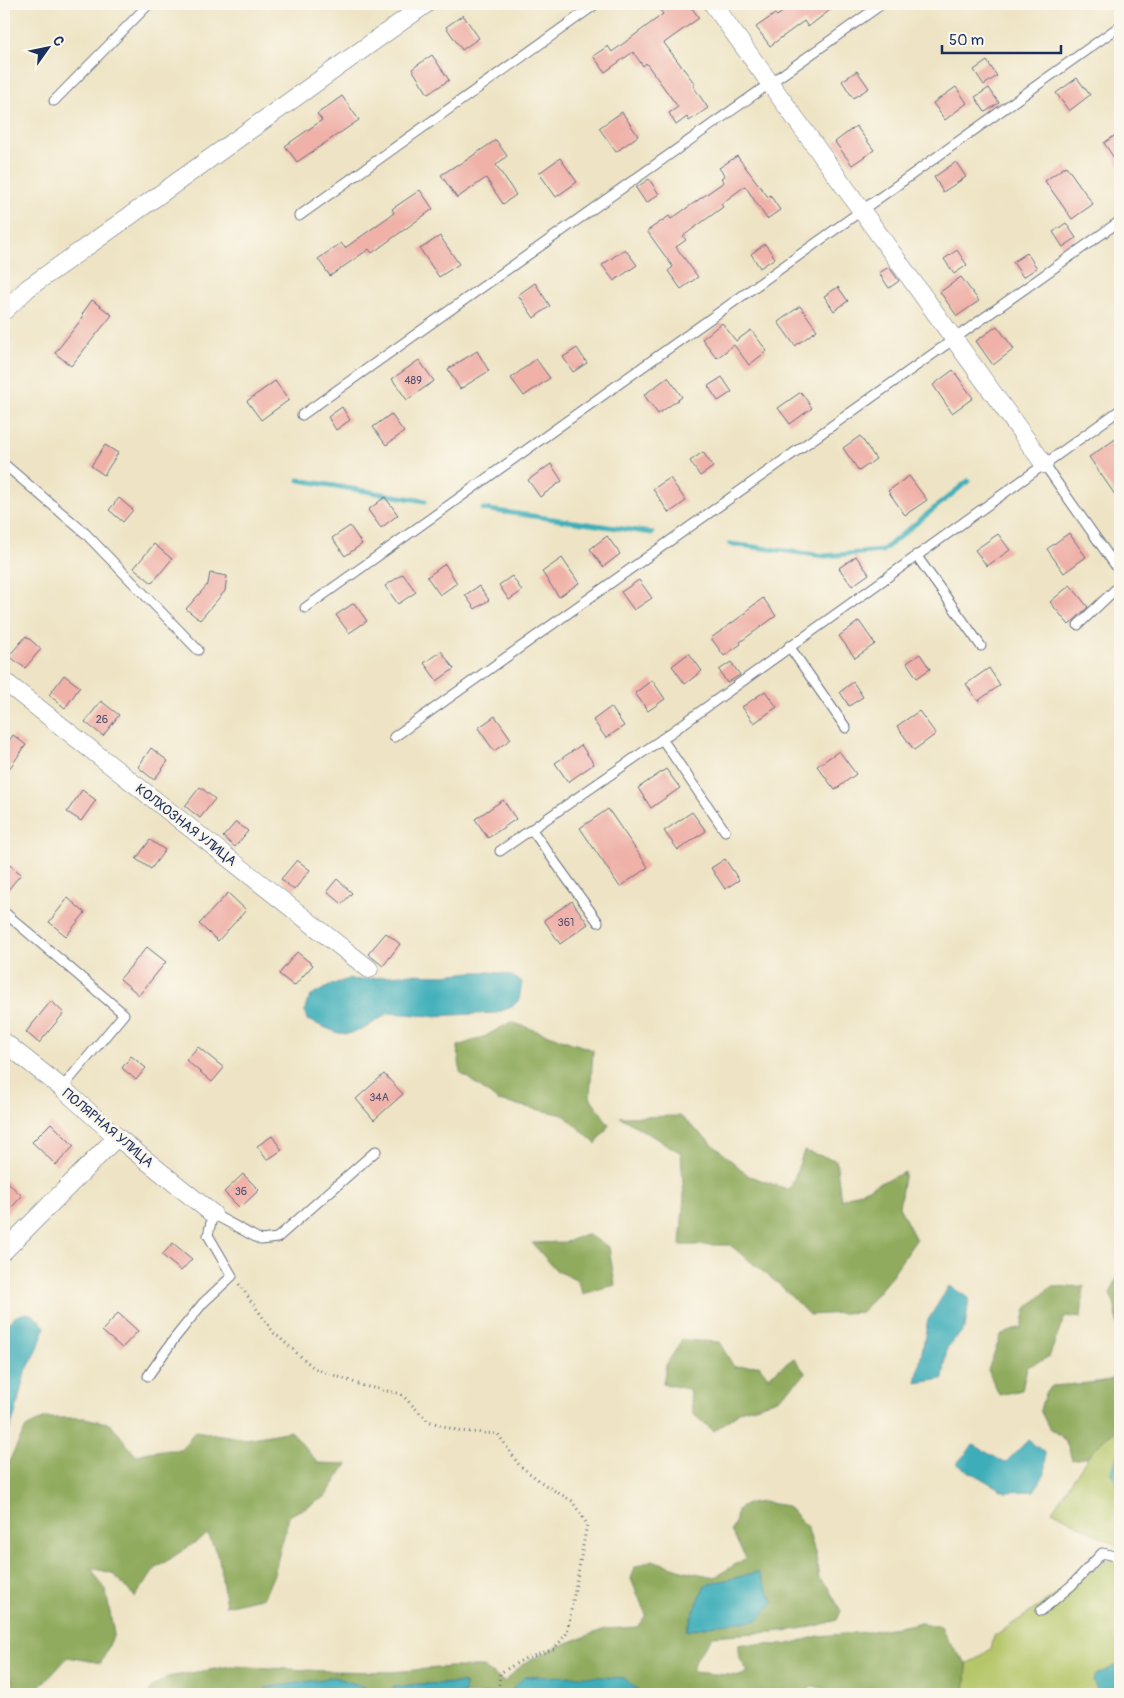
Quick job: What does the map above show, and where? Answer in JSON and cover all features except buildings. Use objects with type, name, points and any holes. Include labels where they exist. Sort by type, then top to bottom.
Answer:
[{"type":"street","points":[[4,311],[28,288],[426,4]]},
{"type":"street","points":[[713,4],[1044,464]]},
{"type":"street","name":"КОЛХОЗНАЯ УЛИЦА","points":[[4,681],[369,969]]},
{"type":"street","name":"ПОЛЯРНАЯ УЛИЦА","points":[[4,1042],[62,1088],[117,1137],[213,1214]]},
{"type":"street","points":[[4,1251],[117,1137]]},
{"type":"lane","points":[[54,101],[149,4]]},
{"type":"lane","points":[[299,216],[596,4]]},
{"type":"lane","points":[[302,415],[882,4]]},
{"type":"lane","points":[[305,608],[1120,26]]},
{"type":"lane","points":[[394,737],[1120,220]]},
{"type":"lane","points":[[500,852],[662,739],[1120,410]]},
{"type":"lane","points":[[4,464],[85,532],[198,650]]},
{"type":"lane","points":[[1044,464],[1120,572]]},
{"type":"lane","points":[[916,555],[981,646]]},
{"type":"lane","points":[[1078,625],[1120,585]]},
{"type":"lane","points":[[789,646],[846,728]]},
{"type":"lane","points":[[662,739],[725,831]]},
{"type":"lane","points":[[532,830],[598,922]]},
{"type":"lane","points":[[4,912],[124,1014],[62,1088]]},
{"type":"lane","points":[[148,1376],[203,1303],[232,1276],[208,1235],[213,1214],[261,1240],[277,1238],[376,1151]]},
{"type":"lane","points":[[1041,1611],[1072,1585],[1102,1553],[1120,1557]]},
{"type":"path","points":[[232,1276],[274,1333],[314,1368],[364,1386],[401,1394],[428,1421],[459,1431],[498,1434],[519,1465],[545,1485],[572,1501],[587,1524],[567,1633],[554,1649],[524,1659],[500,1673],[498,1694]]},
{"type":"green space","points":[[511,1022],[593,1050],[590,1097],[609,1125],[596,1144],[564,1115],[498,1101],[460,1072],[458,1046],[484,1037]]},
{"type":"green space","points":[[680,1116],[749,1176],[790,1190],[804,1151],[836,1160],[841,1200],[905,1172],[899,1207],[916,1240],[889,1279],[862,1312],[809,1315],[781,1286],[730,1245],[680,1245],[684,1197],[681,1153],[620,1117]]},
{"type":"green space","points":[[586,1234],[609,1247],[615,1285],[583,1294],[576,1279],[557,1271],[532,1243],[566,1242]]},
{"type":"green space","points":[[1120,1272],[1120,1343],[1115,1307],[1110,1294]]},
{"type":"green space","points":[[1084,1286],[1081,1318],[1065,1316],[1049,1357],[1027,1367],[1022,1390],[999,1395],[988,1370],[1001,1335],[1022,1327],[1026,1309],[1051,1287]]},
{"type":"green space","points":[[682,1340],[719,1342],[734,1367],[759,1365],[768,1377],[794,1358],[806,1374],[779,1398],[742,1410],[714,1431],[693,1414],[689,1389],[663,1384],[666,1365]]},
{"type":"green space","points":[[1120,1359],[1120,1428],[1103,1440],[1088,1457],[1072,1460],[1068,1446],[1060,1435],[1049,1428],[1040,1410],[1045,1393],[1052,1386],[1110,1380],[1119,1368]]},
{"type":"green space","points":[[45,1418],[85,1418],[111,1424],[136,1456],[153,1451],[181,1450],[195,1431],[247,1439],[291,1431],[318,1463],[347,1464],[325,1497],[289,1516],[274,1574],[264,1597],[226,1606],[219,1559],[208,1534],[156,1568],[135,1597],[112,1573],[91,1568],[106,1592],[114,1634],[101,1663],[68,1657],[40,1686],[26,1693],[18,1694],[8,1675],[4,1673],[4,1475],[26,1428]]},
{"type":"green space","points":[[1120,1428],[1120,1547],[1052,1511],[1088,1457],[1103,1440]]},
{"type":"green space","points":[[763,1502],[787,1506],[807,1526],[816,1556],[819,1579],[827,1586],[841,1611],[837,1620],[799,1629],[713,1636],[694,1663],[693,1672],[740,1676],[748,1672],[739,1657],[739,1644],[785,1645],[819,1636],[867,1632],[921,1623],[941,1626],[947,1639],[967,1665],[965,1694],[828,1694],[821,1688],[813,1686],[805,1694],[642,1694],[624,1678],[524,1677],[507,1694],[464,1694],[465,1683],[419,1684],[393,1687],[394,1694],[369,1694],[364,1687],[266,1688],[263,1694],[149,1694],[152,1687],[168,1677],[232,1666],[391,1672],[450,1667],[483,1667],[504,1682],[523,1664],[554,1648],[605,1629],[637,1627],[646,1615],[631,1579],[635,1567],[652,1560],[685,1571],[715,1577],[746,1558],[731,1531],[736,1520],[737,1510],[747,1504]],"holes":[[[705,1585],[719,1624],[686,1630]]]},
{"type":"green space","points":[[1120,1553],[1120,1694],[965,1694],[967,1665],[991,1649],[994,1636]]},
{"type":"water","points":[[471,972],[498,973],[516,978],[522,982],[519,1000],[512,1007],[496,1013],[431,1016],[389,1013],[367,1027],[348,1034],[338,1033],[307,1020],[305,1011],[311,996],[333,984],[349,979],[358,980],[407,974],[444,975]]},
{"type":"water","points":[[949,1286],[969,1298],[965,1328],[947,1348],[943,1379],[916,1383],[928,1320]]},
{"type":"water","points":[[26,1313],[34,1315],[45,1327],[37,1351],[25,1373],[9,1431],[4,1433],[3,1360],[5,1333],[7,1325],[11,1320]]},
{"type":"water","points":[[1028,1440],[1045,1453],[1045,1474],[1034,1491],[1005,1492],[956,1464],[974,1445],[1005,1463]]},
{"type":"water","points":[[1120,1452],[1120,1489],[1111,1473]]},
{"type":"water","points":[[758,1572],[774,1602],[758,1620],[719,1624],[686,1631],[705,1585]]},
{"type":"water","points":[[1120,1664],[1120,1694],[1099,1694],[1093,1681],[1097,1674]]},
{"type":"water","points":[[579,1676],[624,1678],[642,1694],[507,1694],[524,1677]]},
{"type":"water","points":[[335,1677],[364,1687],[369,1694],[263,1694],[266,1688]]},
{"type":"water","points":[[465,1683],[464,1694],[394,1694],[393,1687],[419,1684]]},
{"type":"waterway","points":[[299,480],[425,501]]},
{"type":"waterway","points":[[730,544],[825,556],[882,551],[968,481]]},
{"type":"waterway","points":[[483,509],[652,533]]}]
